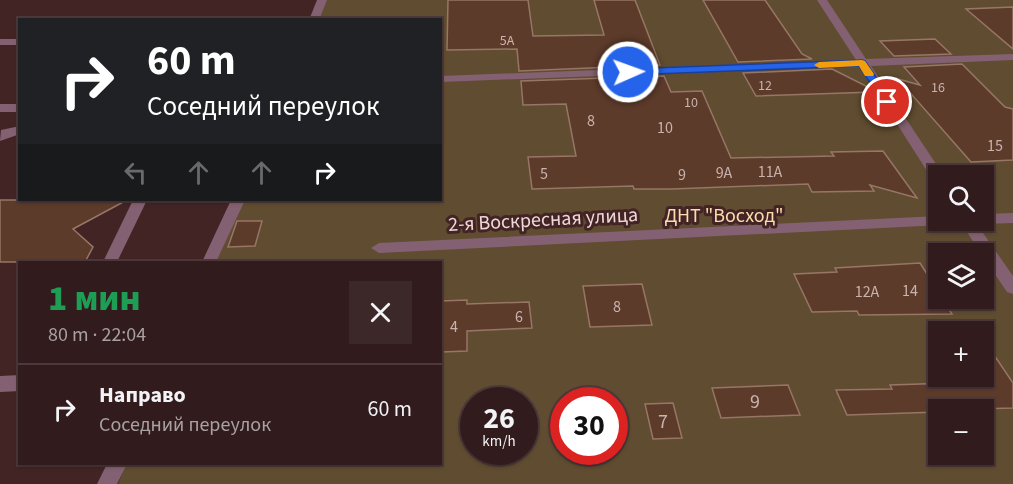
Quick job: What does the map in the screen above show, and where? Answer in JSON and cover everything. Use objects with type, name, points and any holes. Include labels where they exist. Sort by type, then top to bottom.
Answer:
[{"type":"street","points":[[315,18],[322,0]]},
{"type":"street","points":[[822,0],[930,165]]},
{"type":"street","points":[[0,42],[18,42]]},
{"type":"street","points":[[442,80],[1013,57]]},
{"type":"street","points":[[0,108],[18,108]]},
{"type":"street","points":[[0,137],[5,133],[18,130]]},
{"type":"street","points":[[110,261],[140,201]]},
{"type":"street","points":[[209,261],[238,201]]},
{"type":"street","points":[[994,219],[1013,218]]},
{"type":"street","name":"2-я Воскресная улица","points":[[379,248],[928,222]]},
{"type":"street","points":[[974,231],[1013,288]]},
{"type":"street","points":[[0,384],[18,383]]},
{"type":"street","points":[[107,484],[116,465]]},
{"type":"green space","name":"ДНТ \"Восход\"","points":[[323,0],[1013,0],[1013,484],[118,484],[126,465],[442,465],[442,261],[212,261],[239,201],[442,201],[442,18],[315,18]]},
{"type":"building","points":[[448,0],[528,0],[533,36],[604,35],[594,0],[635,0],[660,65],[519,71],[517,49],[447,50]]},
{"type":"building","points":[[703,0],[765,0],[802,54],[812,59],[738,62]]},
{"type":"building","points":[[1013,7],[1013,49],[966,9]]},
{"type":"building","points":[[935,39],[951,54],[894,56],[880,41]]},
{"type":"building","points":[[962,64],[1005,107],[1013,109],[1013,160],[971,162],[898,79],[920,85],[904,67]]},
{"type":"building","points":[[832,69],[874,92],[756,96],[743,73]]},
{"type":"building","points":[[664,76],[671,92],[702,91],[731,158],[834,156],[831,152],[883,151],[917,198],[870,185],[874,191],[812,192],[808,184],[672,189],[634,189],[633,186],[532,189],[528,157],[576,156],[566,104],[523,105],[521,81]]},
{"type":"building","points":[[0,200],[125,201],[73,229],[93,247],[86,261],[0,262]]},
{"type":"building","points":[[237,221],[262,221],[255,246],[228,247]]},
{"type":"building","points":[[920,263],[928,276],[928,309],[949,309],[952,314],[859,315],[857,311],[812,312],[794,274],[837,272],[835,268]]},
{"type":"building","points":[[642,284],[652,325],[590,327],[583,286]]},
{"type":"building","points":[[467,300],[467,304],[529,302],[532,328],[467,331],[467,351],[442,352],[442,301]]},
{"type":"building","points":[[994,355],[1013,383],[1013,408],[994,409],[994,399],[928,399],[928,412],[847,415],[836,390],[892,389],[890,385],[928,384],[928,387],[994,387]]},
{"type":"building","points":[[788,385],[800,415],[721,418],[712,388]]},
{"type":"building","points":[[673,403],[682,438],[653,439],[645,404]]},
{"type":"slow traffic","points":[[819,65],[862,63],[869,74]]},
{"type":"route","points":[[628,72],[862,63],[887,102]]}]
